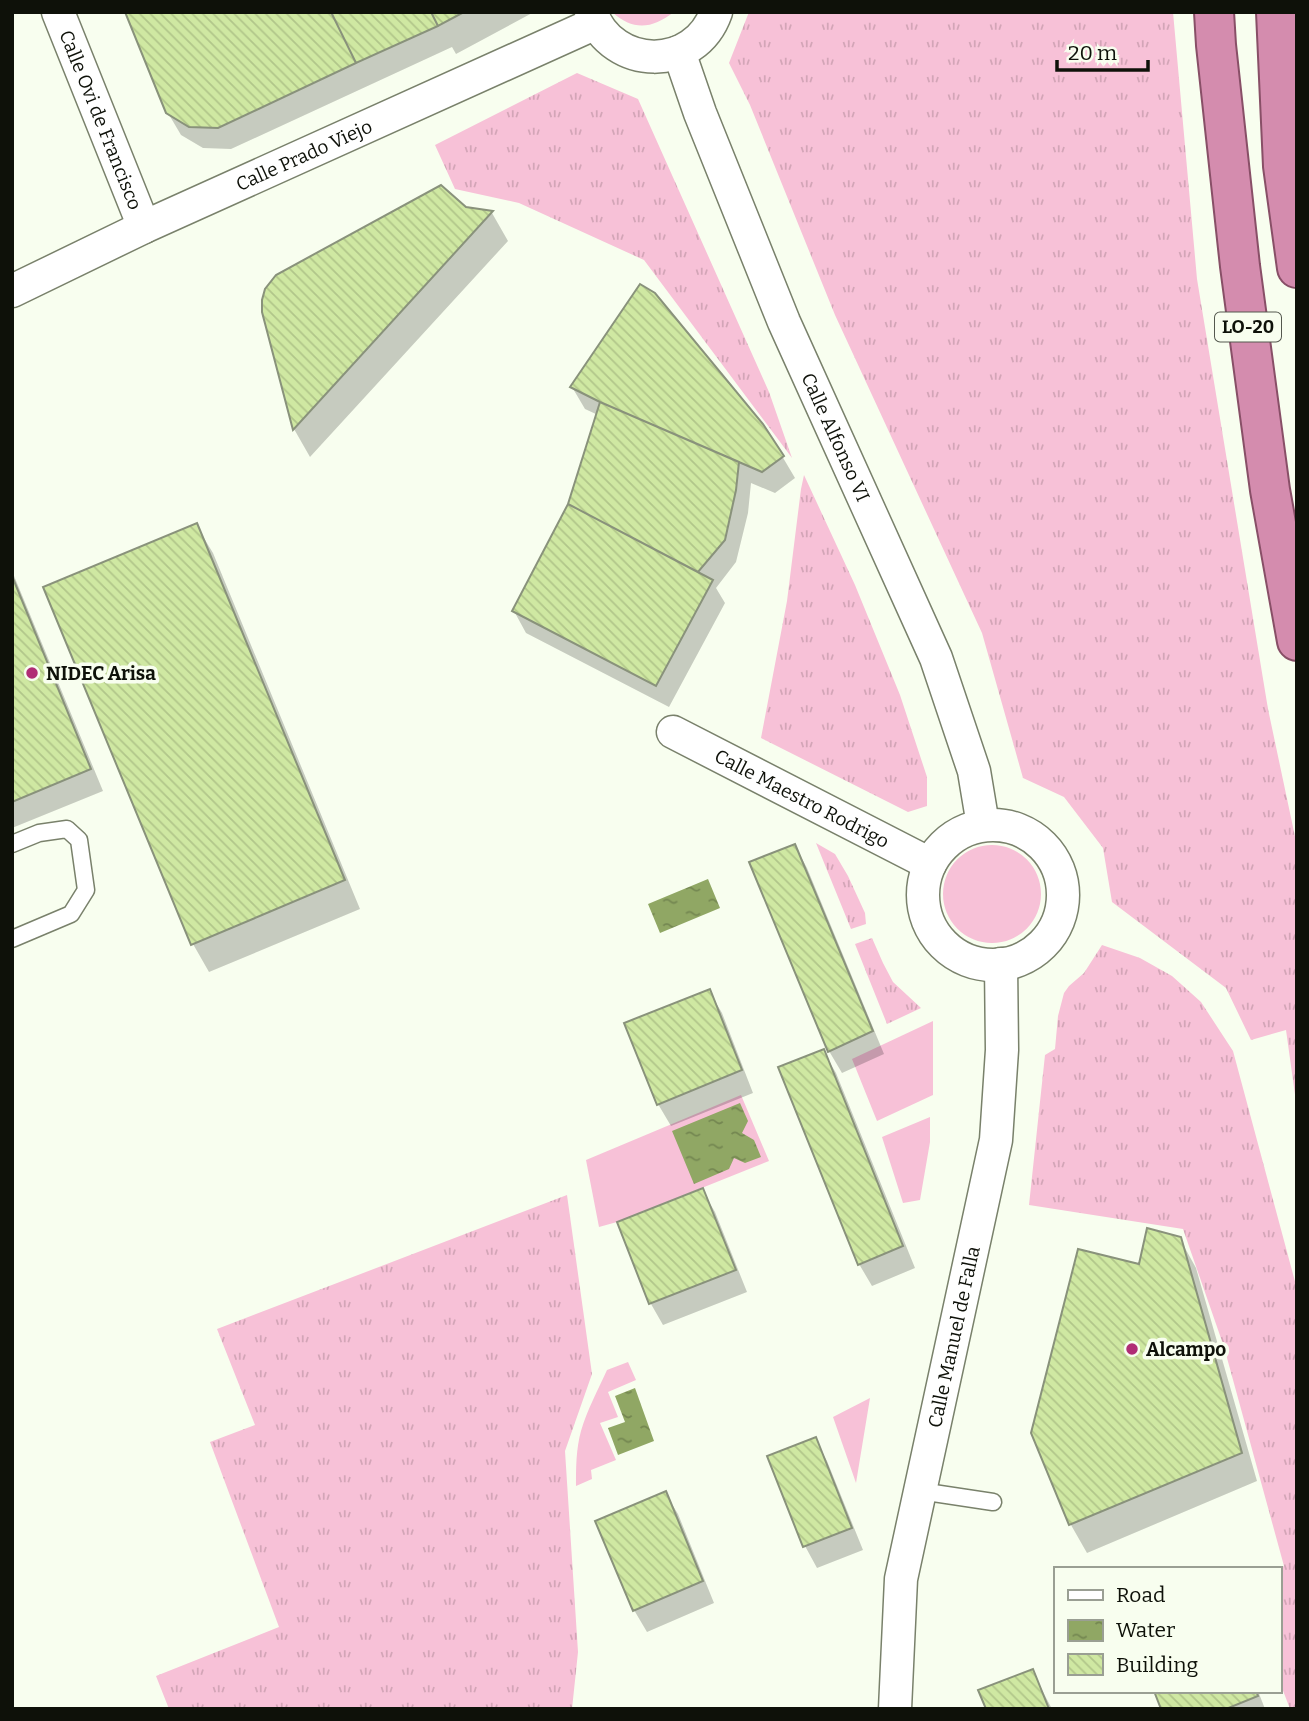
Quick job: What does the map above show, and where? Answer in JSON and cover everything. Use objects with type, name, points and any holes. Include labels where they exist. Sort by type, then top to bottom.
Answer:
[{"type":"highway","points":[[1190,12],[1207,143],[1240,266]]},
{"type":"highway","name":"LO-20","points":[[1214,12],[1240,266],[1270,491],[1297,640]]},
{"type":"highway","points":[[1276,12],[1283,166],[1297,268]]},
{"type":"street","name":"Calle Ovi de Francisco","points":[[58,12],[144,227]]},
{"type":"street","points":[[593,18],[608,38],[623,50],[642,56],[661,57],[679,52],[698,40],[713,23],[716,12]]},
{"type":"street","name":"Calle Prado Viejo","points":[[12,291],[593,18]]},
{"type":"street","name":"Calle Alfonso VI","points":[[679,52],[700,113],[784,322],[936,658],[974,771],[983,825]]},
{"type":"street","name":"Calle Maestro Rodrigo","points":[[673,732],[930,864]]},
{"type":"street","points":[[983,825],[1005,825],[1026,832],[1044,846],[1056,864],[1062,886],[1062,908],[1054,929],[1041,946],[1022,958],[1001,964],[980,964],[960,956],[943,943],[931,926],[925,906],[924,884],[930,864],[940,850],[952,838],[983,825]]},
{"type":"street","name":"Calle Manuel de Falla","points":[[895,1709],[901,1579],[996,1140],[1002,1050],[1001,964]]},
{"type":"lane","points":[[12,844],[39,833],[67,829],[79,840],[86,890],[71,914],[12,939]]},
{"type":"lane","points":[[920,1491],[993,1502]]},
{"type":"green space","points":[[612,12],[674,12],[658,22],[643,26],[627,22]]},
{"type":"green space","points":[[749,12],[1173,12],[1197,279],[1268,709],[1297,846],[1297,1109],[1286,1030],[1251,1040],[1226,988],[1112,902],[1103,848],[1064,797],[1023,778],[982,633],[835,315],[750,105],[729,63]]},
{"type":"green space","points":[[577,73],[638,99],[769,392],[792,458],[644,260],[519,203],[455,189],[435,145]]},
{"type":"green space","points":[[804,475],[855,585],[900,695],[927,777],[927,806],[908,812],[761,738],[787,601]]},
{"type":"green space","points":[[816,843],[835,854],[865,913],[866,924],[851,929]]},
{"type":"green space","points":[[992,845],[1011,848],[1027,859],[1038,875],[1041,894],[1038,913],[1027,929],[1011,940],[992,943],[973,940],[957,929],[946,913],[943,894],[946,875],[957,859],[973,848]]},
{"type":"green space","points":[[872,938],[893,982],[921,1008],[887,1024],[855,944]]},
{"type":"green space","points":[[1102,945],[1140,958],[1172,976],[1201,1002],[1233,1051],[1297,1289],[1297,1709],[1290,1709],[1281,1685],[1281,1568],[1284,1566],[1224,1347],[1183,1229],[1029,1205],[1045,1055],[1055,1049],[1058,1016],[1064,993],[1084,973]]},
{"type":"green space","points":[[933,1021],[933,1095],[877,1121],[852,1059]]},
{"type":"green space","points":[[741,1095],[769,1161],[599,1227],[586,1160]]},
{"type":"green space","points":[[930,1117],[930,1142],[920,1200],[903,1203],[882,1137]]},
{"type":"green space","points":[[567,1195],[592,1374],[565,1451],[578,1652],[572,1709],[169,1709],[156,1676],[279,1627],[210,1442],[255,1425],[217,1329]]},
{"type":"green space","points":[[628,1362],[636,1380],[608,1392],[618,1417],[600,1423],[616,1460],[591,1470],[592,1479],[576,1486],[578,1445],[589,1408],[607,1370]]},
{"type":"green space","points":[[870,1398],[856,1483],[833,1417]]},
{"type":"water","points":[[708,879],[720,908],[660,933],[648,904]]},
{"type":"water","points":[[740,1103],[748,1121],[742,1133],[754,1140],[761,1157],[745,1163],[734,1158],[729,1169],[694,1184],[672,1131]]},
{"type":"water","points":[[635,1388],[654,1441],[618,1455],[608,1428],[625,1422],[615,1396]]},
{"type":"building","points":[[125,12],[331,12],[356,63],[218,128],[189,127],[166,113]]},
{"type":"building","points":[[331,12],[431,12],[438,26],[356,63]]},
{"type":"building","points":[[431,12],[464,12],[438,26]]},
{"type":"building","points":[[441,185],[466,207],[493,211],[293,430],[262,312],[265,289],[276,275]]},
{"type":"building","points":[[640,284],[655,293],[763,424],[784,456],[762,472],[570,387]]},
{"type":"building","points":[[600,402],[739,462],[725,540],[698,572],[568,504]]},
{"type":"building","points":[[568,504],[713,580],[656,686],[512,611]]},
{"type":"building","points":[[197,523],[345,880],[191,945],[43,587]]},
{"type":"building","name":"NIDEC Arisa","points":[[12,576],[91,769],[12,802]]},
{"type":"building","points":[[795,844],[873,1031],[828,1052],[749,862]]},
{"type":"building","points":[[710,989],[742,1070],[657,1105],[624,1023]]},
{"type":"building","points":[[824,1049],[903,1246],[858,1265],[778,1067]]},
{"type":"building","points":[[703,1188],[736,1270],[649,1304],[617,1222]]},
{"type":"building","name":"Alcampo","points":[[1147,1228],[1181,1237],[1242,1453],[1069,1525],[1031,1433],[1078,1249],[1139,1264]]},
{"type":"building","points":[[816,1437],[852,1528],[803,1547],[767,1456]]},
{"type":"building","points":[[666,1491],[703,1581],[633,1611],[595,1521]]},
{"type":"building","points":[[1033,1669],[1049,1709],[986,1709],[978,1690]]},
{"type":"building","points":[[1155,1693],[1257,1693],[1258,1696],[1226,1709],[1161,1709]]},
{"type":"place","name":"NIDEC Arisa","points":[[32,673]]},
{"type":"place","name":"Alcampo","points":[[1132,1349]]}]
